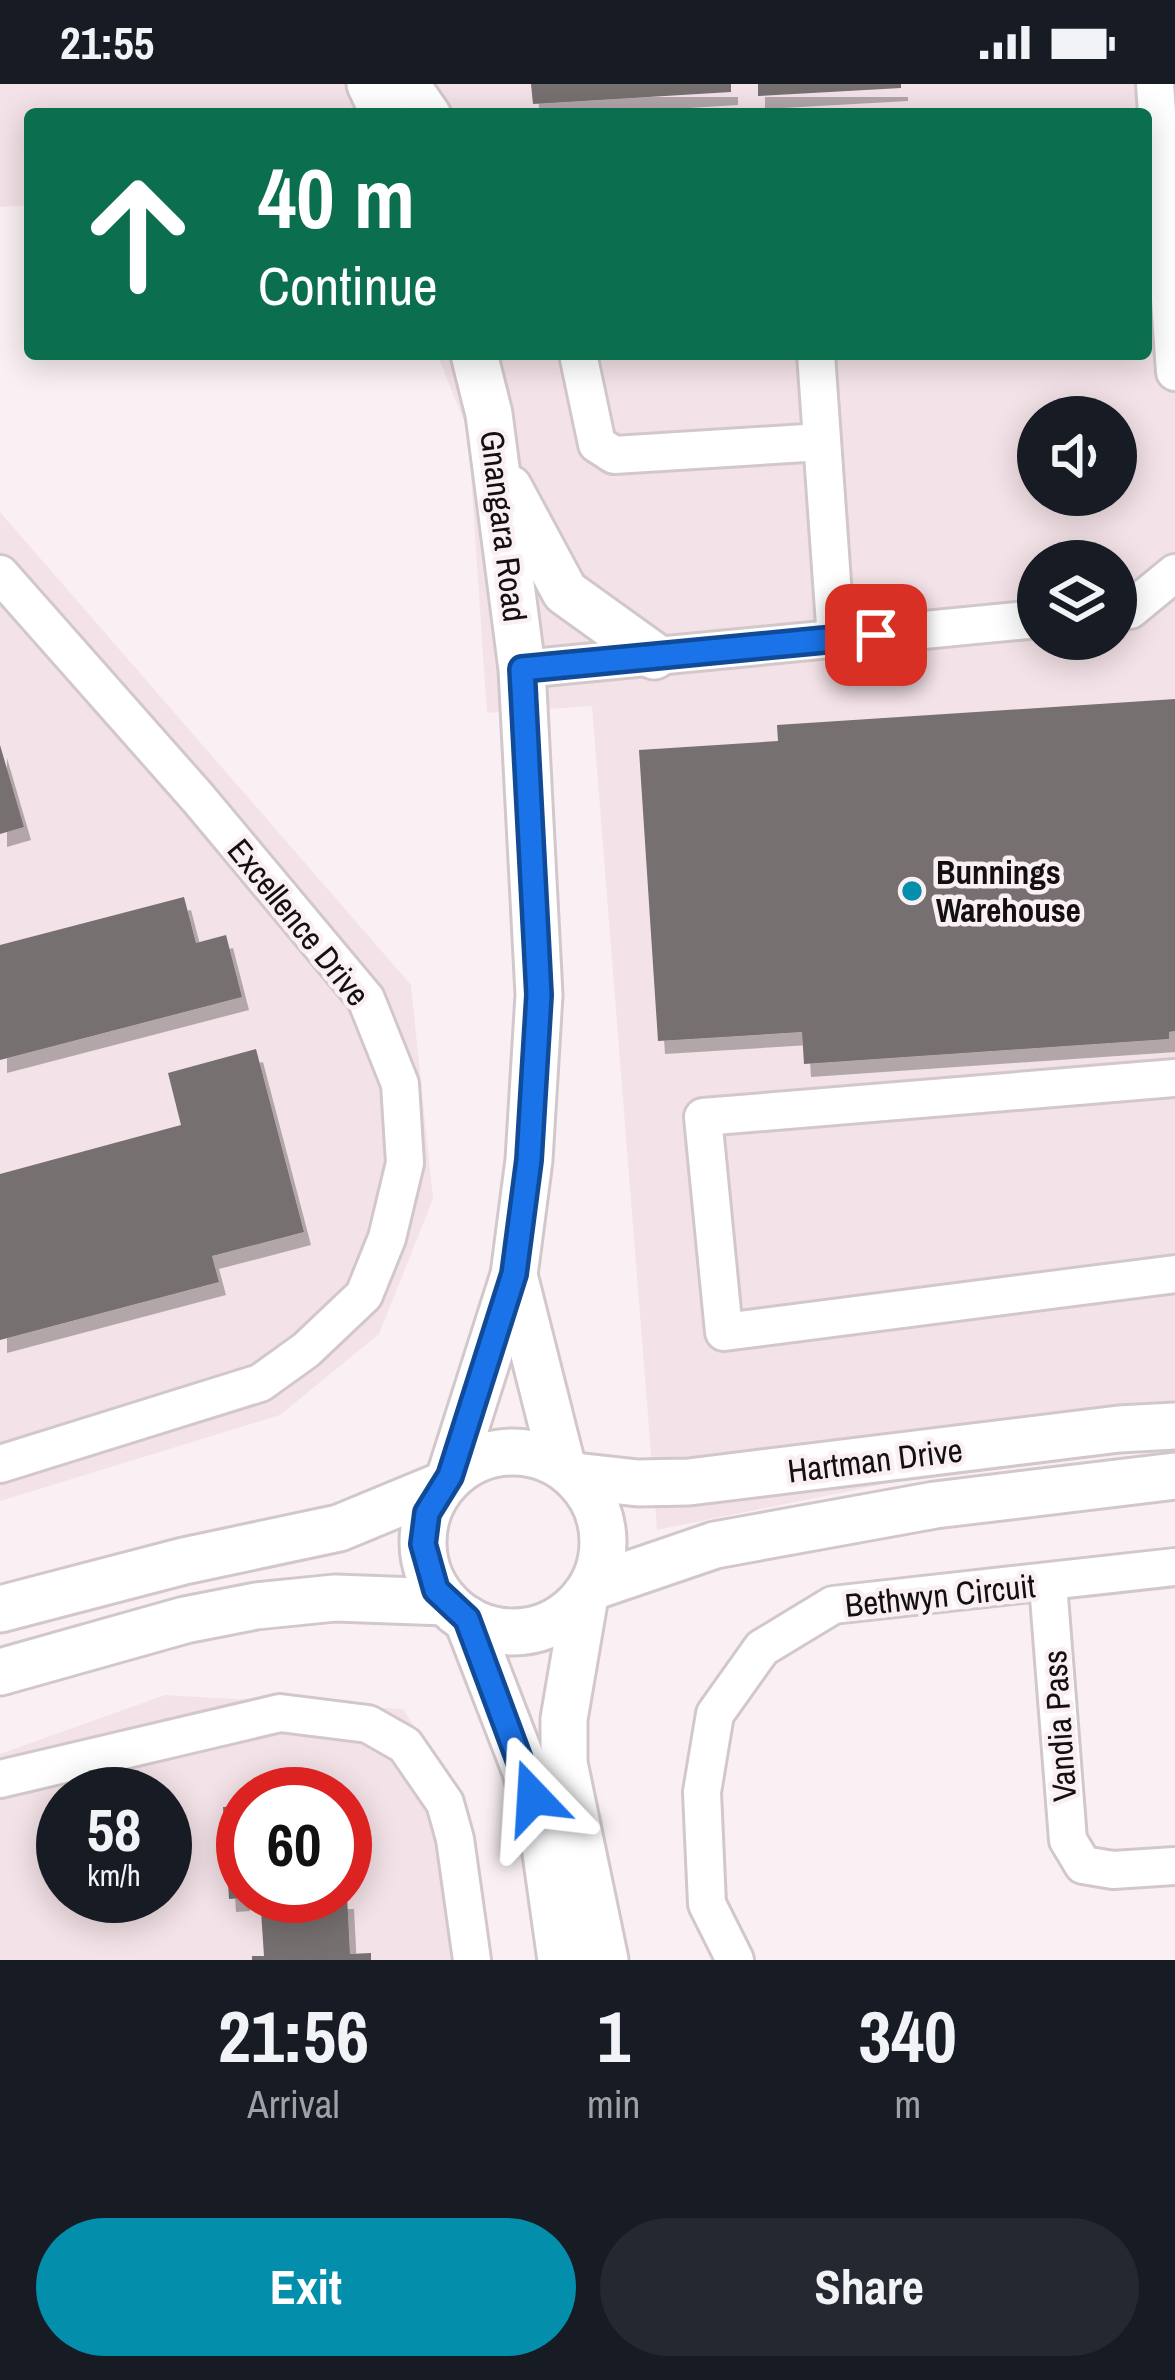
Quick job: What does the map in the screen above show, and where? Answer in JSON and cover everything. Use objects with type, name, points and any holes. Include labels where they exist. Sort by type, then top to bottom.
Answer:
[{"type":"main road","name":"Gnangara Road","points":[[446,1480],[514,1274],[529,1160],[539,995],[522,669],[489,414],[476,360]]},
{"type":"main road","points":[[496,464],[565,592],[655,656]]},
{"type":"main road","name":"Gnangara Road","points":[[514,1274],[569,1471]]},
{"type":"main road","points":[[1119,1429],[1175,1395]]},
{"type":"main road","name":"Hartman Drive","points":[[569,1471],[638,1483],[689,1482],[1175,1426]]},
{"type":"main road","points":[[0,1609],[184,1561],[339,1528],[446,1480],[475,1459],[504,1451],[534,1453],[569,1471],[592,1497],[603,1548],[589,1591],[564,1719],[564,1763],[605,1960]]},
{"type":"main road","name":"Hartman Drive","points":[[589,1591],[715,1545],[934,1505],[1175,1476]]},
{"type":"main road","points":[[446,1480],[427,1513],[423,1544],[429,1575],[456,1611],[525,1769],[542,1825],[561,1960]]},
{"type":"main road","points":[[0,1672],[185,1620],[335,1598],[456,1611],[498,1631],[530,1631],[561,1618],[589,1591]]},
{"type":"street","points":[[1156,84],[1175,372]]},
{"type":"street","points":[[579,360],[597,444],[614,455],[822,442]]},
{"type":"street","points":[[816,360],[836,639]]},
{"type":"street","points":[[1137,604],[1175,573]]},
{"type":"street","name":"Excellence Drive","points":[[0,574],[198,798],[366,999],[400,1084],[405,1163],[386,1238],[364,1294],[306,1350],[260,1383],[0,1464]]},
{"type":"street","points":[[522,669],[1017,621]]},
{"type":"street","points":[[1175,1078],[703,1117],[724,1332],[1175,1274]]},
{"type":"street","name":"Bethwyn Circuit","points":[[735,1960],[707,1904],[702,1792],[715,1714],[762,1648],[833,1605],[1175,1567]]},
{"type":"street","name":"Vandia Pass","points":[[1048,1584],[1068,1840],[1083,1865],[1113,1870],[1175,1866]]},
{"type":"street","points":[[0,1778],[280,1713],[368,1724],[405,1745],[445,1803],[455,1839],[472,1960]]},
{"type":"shaded area","points":[[0,84],[1175,84],[1175,1425],[657,1530],[592,706],[487,713],[468,431],[439,360],[1152,360],[1152,108],[24,108],[24,205],[0,207]]},
{"type":"shaded area","points":[[0,512],[411,985],[433,1199],[379,1334],[280,1415],[0,1501]]},
{"type":"shaded area","points":[[165,1695],[403,1709],[461,1803],[490,1960],[0,1960],[0,1754]]},
{"type":"building","points":[[531,84],[731,84],[731,92],[533,104]]},
{"type":"building","points":[[758,84],[901,84],[901,88],[758,96]]},
{"type":"building","name":"Bunnings Warehouse","points":[[1175,699],[1175,1031],[1169,1032],[1169,1039],[804,1064],[802,1032],[658,1041],[639,750],[778,741],[777,725]]},
{"type":"building","points":[[0,745],[24,827],[0,834]]},
{"type":"building","points":[[184,897],[196,943],[226,935],[242,997],[0,1060],[0,945]]},
{"type":"building","points":[[256,1049],[304,1232],[212,1256],[219,1282],[0,1340],[0,1174],[181,1125],[168,1073]]},
{"type":"building","points":[[262,1923],[348,1923],[350,1954],[371,1953],[371,1960],[252,1960],[252,1956],[264,1956]]},
{"type":"place","name":"Bunnings Warehouse","points":[[912,891]]},
{"type":"route","points":[[533,1797],[467,1619],[436,1590],[423,1544],[427,1513],[450,1476],[514,1274],[529,1160],[539,995],[522,669],[876,635]]}]
